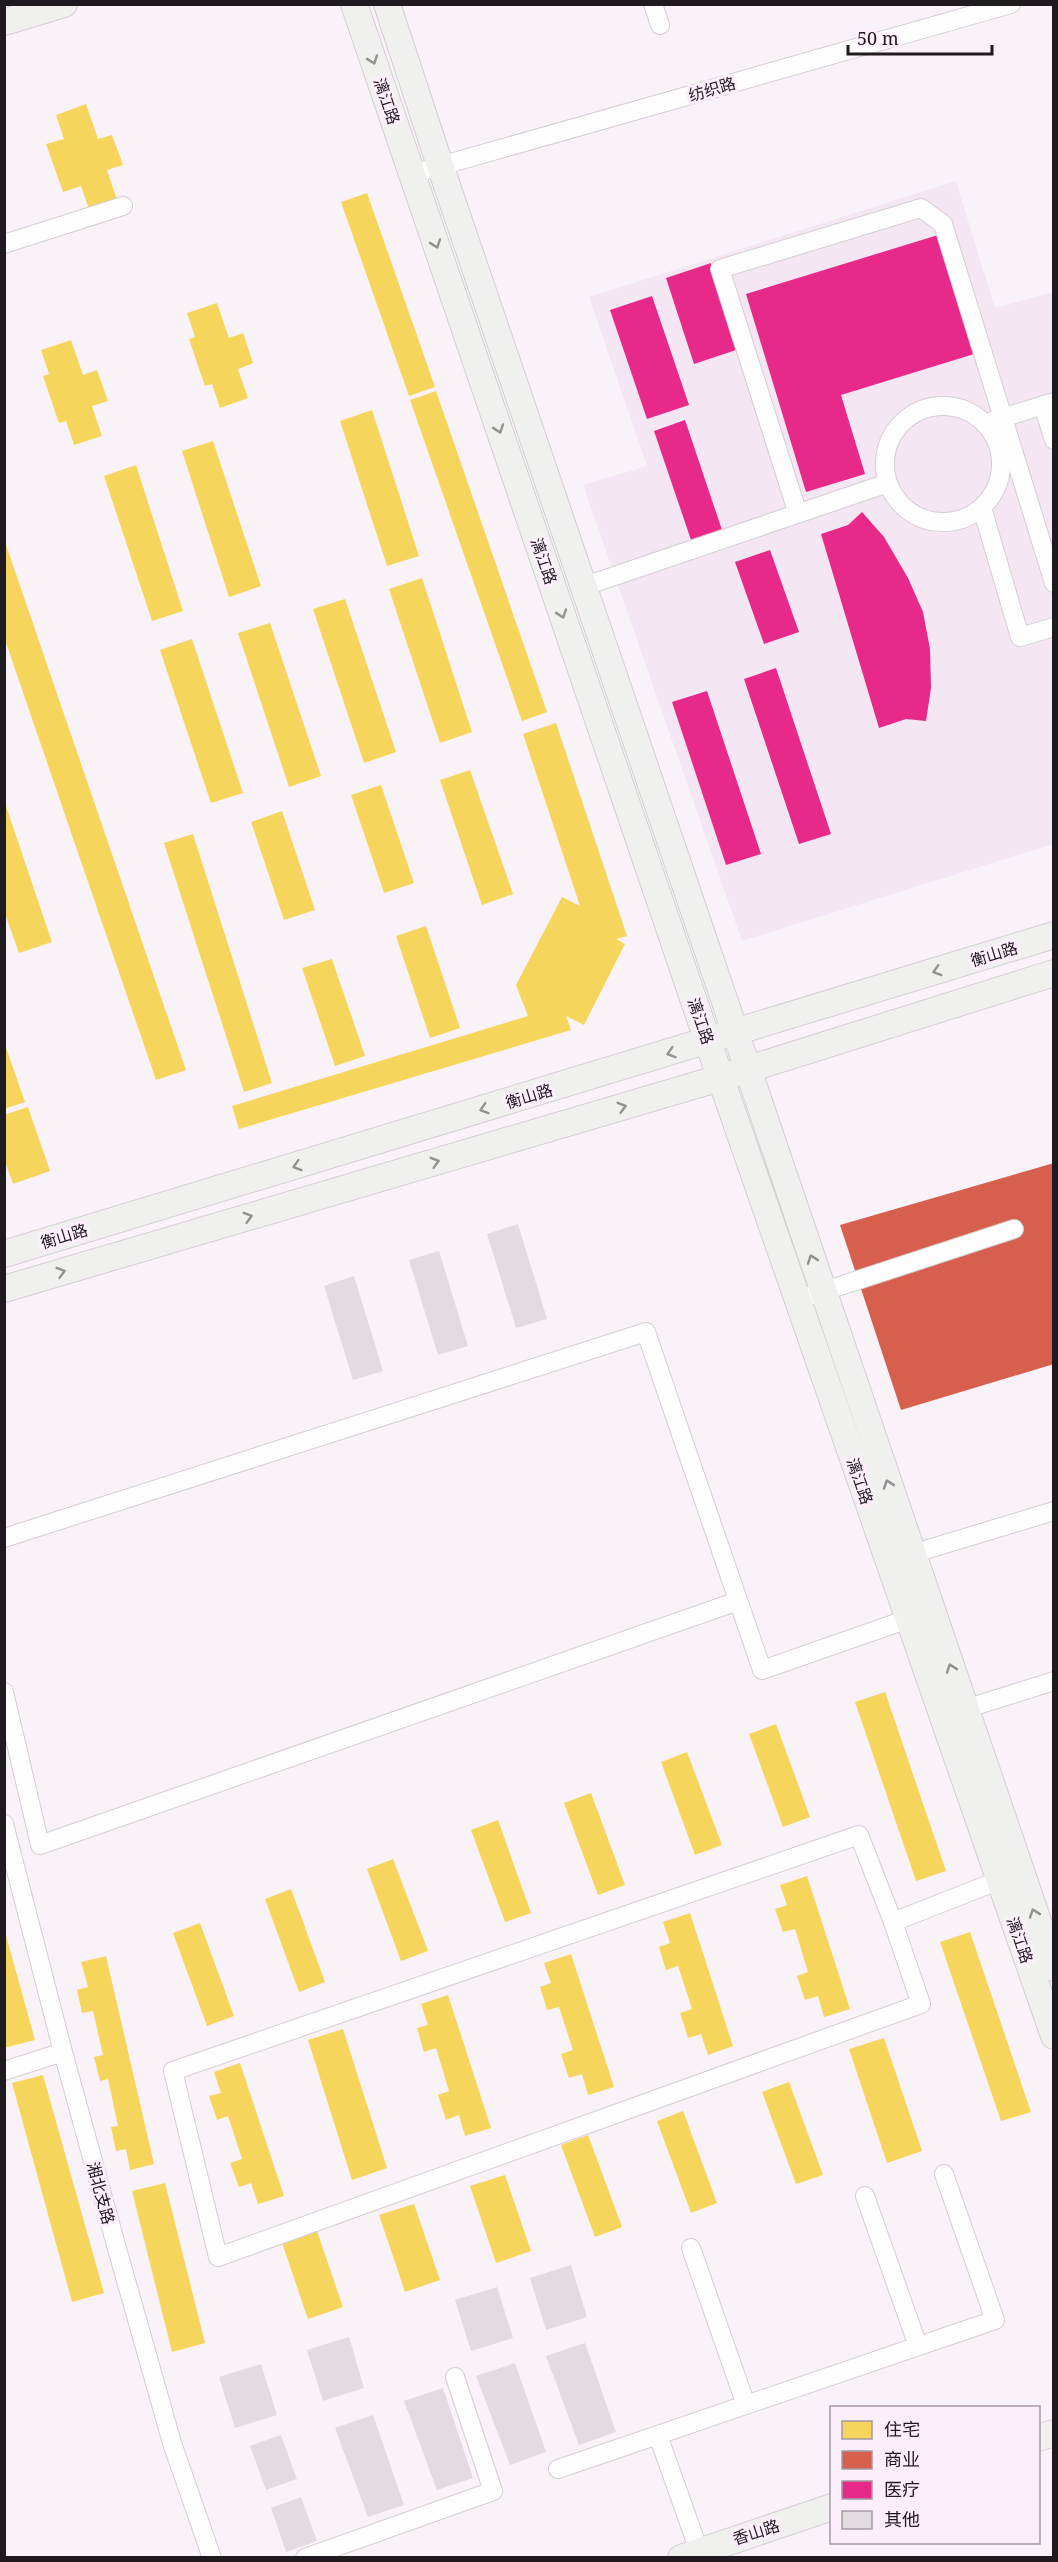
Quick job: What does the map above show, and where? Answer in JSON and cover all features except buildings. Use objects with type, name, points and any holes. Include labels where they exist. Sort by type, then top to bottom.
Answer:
[{"type":"street","points":[[4,22],[64,4]]},
{"type":"street","name":"漓江路","points":[[354,4],[720,1078],[908,1619],[1010,1877],[1053,1968]]},
{"type":"street","name":"漓江路","points":[[387,4],[965,1709],[1053,2036]]},
{"type":"street","points":[[653,4],[660,26]]},
{"type":"street","name":"纺织路","points":[[412,174],[1011,4]]},
{"type":"street","points":[[4,244],[123,206]]},
{"type":"street","points":[[798,514],[720,269],[921,208],[943,224],[1053,583]]},
{"type":"street","points":[[984,423],[1048,404],[1053,440]]},
{"type":"street","points":[[950,406],[969,412],[984,423],[995,439],[1001,457],[997,485],[994,493],[982,508],[966,518],[947,522],[929,520],[912,513],[898,500],[888,483],[885,464],[889,444],[898,428],[913,415],[931,407],[950,406]]},
{"type":"street","points":[[585,586],[888,483]]},
{"type":"street","points":[[982,508],[1020,637],[1053,627]]},
{"type":"street","name":"衡山路","points":[[4,1254],[708,1042],[1053,935]]},
{"type":"street","name":"衡山路","points":[[4,1289],[748,1070],[1053,973]]},
{"type":"street","points":[[797,1300],[1014,1229]]},
{"type":"street","points":[[4,1538],[646,1332],[762,1670],[908,1619]]},
{"type":"street","points":[[912,1554],[1053,1511]]},
{"type":"street","points":[[4,1692],[40,1845],[738,1601]]},
{"type":"street","points":[[965,1709],[1053,1682]]},
{"type":"street","name":"湘北支路","points":[[4,1824],[63,2052],[172,2443],[212,2558]]},
{"type":"street","points":[[859,1835],[893,1922],[921,2004],[218,2257],[172,2071],[859,1835]]},
{"type":"street","points":[[893,1922],[1010,1877]]},
{"type":"street","points":[[4,2071],[63,2052]]},
{"type":"street","points":[[558,2469],[995,2320],[944,2174]]},
{"type":"street","points":[[865,2196],[918,2346]]},
{"type":"street","points":[[691,2248],[746,2405]]},
{"type":"street","points":[[305,2558],[493,2491],[455,2377]]},
{"type":"street","points":[[658,2435],[690,2554]]},
{"type":"street","name":"香山路","points":[[690,2554],[830,2507]]},
{"type":"shaded area","points":[[956,181],[995,308],[1053,292],[1053,844],[742,941],[583,485],[647,466],[589,297]]}]
